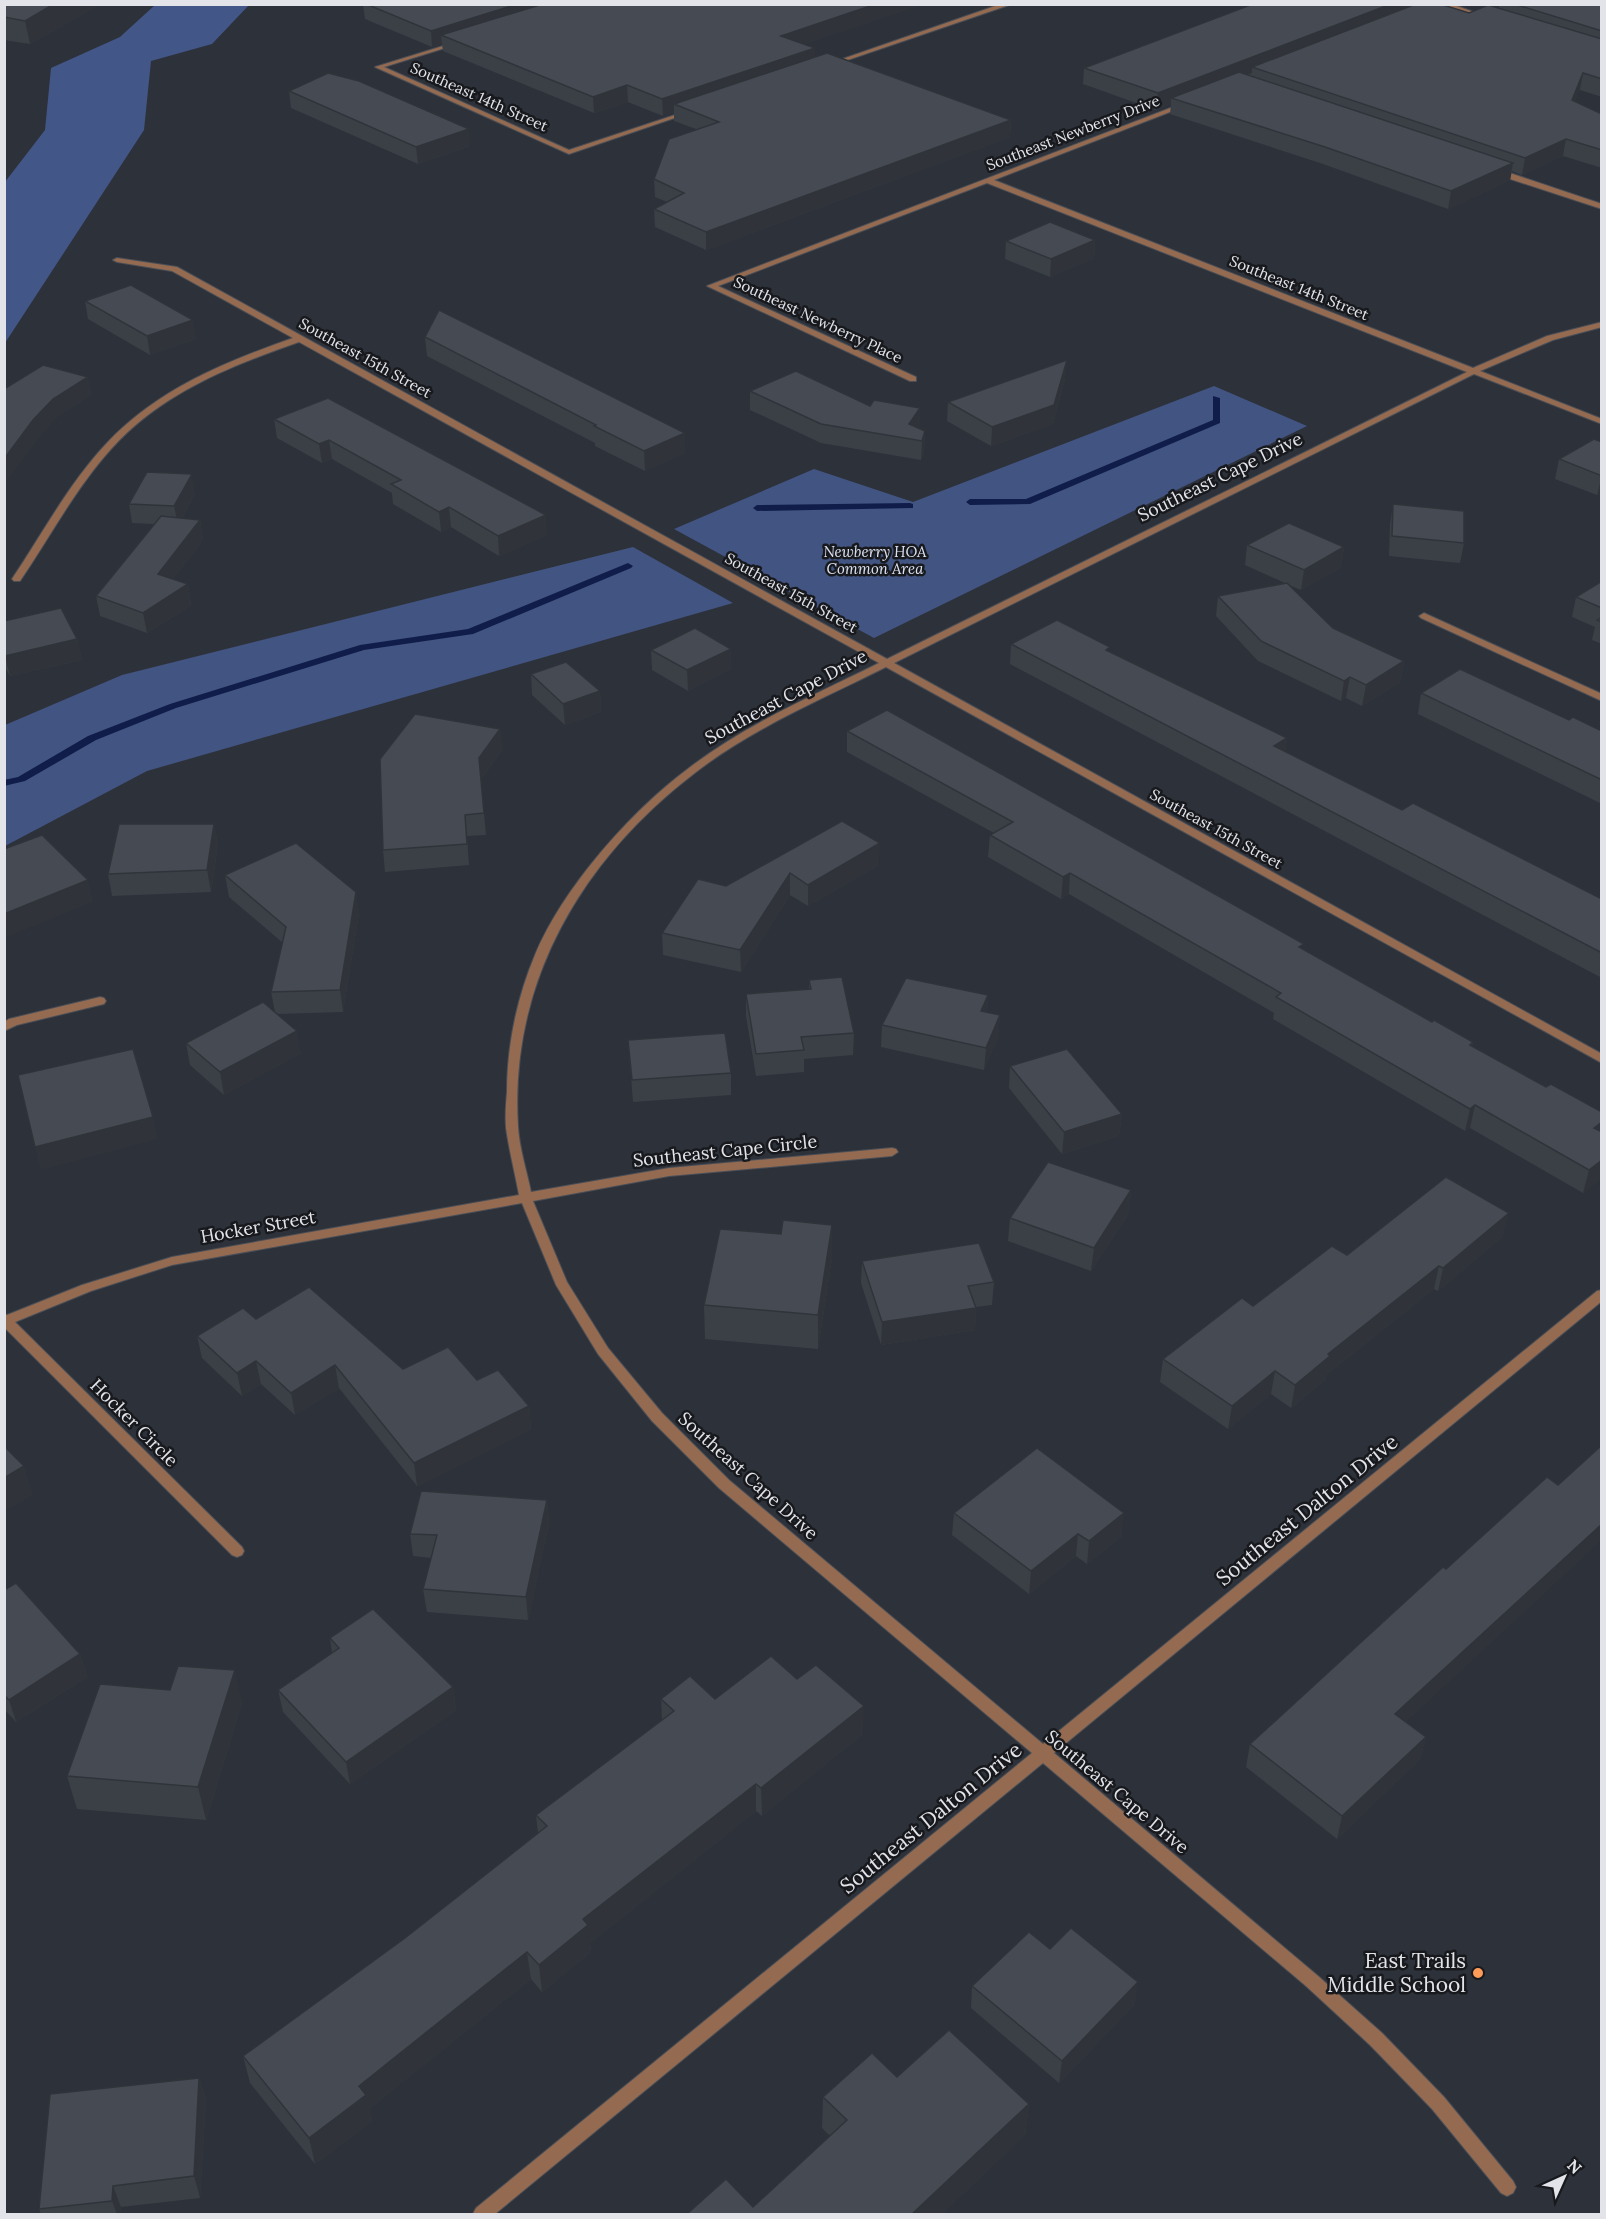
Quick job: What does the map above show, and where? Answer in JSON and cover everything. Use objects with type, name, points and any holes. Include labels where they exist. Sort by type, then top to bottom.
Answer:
[{"type":"street","points":[[828,65],[1009,4]]},
{"type":"street","points":[[1433,9],[1444,5],[1489,18]]},
{"type":"street","name":"Southeast 14th Street","points":[[465,40],[378,67],[569,152],[693,110]]},
{"type":"street","name":"Southeast Newberry Drive","points":[[711,286],[1196,100]]},
{"type":"street","points":[[1488,168],[1602,207]]},
{"type":"street","name":"Southeast 14th Street","points":[[987,180],[1602,422]]},
{"type":"street","name":"Southeast 15th Street","points":[[117,260],[174,269],[1602,1059]]},
{"type":"street","name":"Southeast Newberry Place","points":[[711,286],[913,379]]},
{"type":"street","name":"Southeast Cape Drive","points":[[1507,2187],[1438,2103],[1376,2039],[1312,1981],[724,1484],[657,1417],[603,1351],[561,1282],[526,1198],[512,1127],[513,1062],[523,1008],[541,954],[567,904],[606,853],[648,806],[693,769],[740,738],[886,663],[1474,371],[1550,338],[1602,324]]},
{"type":"street","points":[[17,579],[97,460],[136,421],[198,378],[299,339]]},
{"type":"street","points":[[1424,616],[1602,698]]},
{"type":"street","points":[[4,1027],[13,1022],[100,1001]]},
{"type":"street","name":"Southeast Cape Circle","points":[[526,1198],[669,1172],[892,1152]]},
{"type":"street","name":"Hocker Street","points":[[5,1321],[70,1293],[172,1261],[526,1198]]},
{"type":"street","name":"Southeast Dalton Drive","points":[[482,2214],[1602,1294]]},
{"type":"street","name":"Hocker Circle","points":[[5,1321],[237,1551]]},
{"type":"green space","name":"Newberry HOA Common Area","points":[[1214,386],[1307,426],[874,638],[674,529],[814,469],[913,502]]},
{"type":"green space","points":[[633,547],[733,603],[147,771],[5,846],[5,725],[122,675]]},
{"type":"shaded area","points":[[155,5],[249,5],[212,44],[151,61],[144,130],[5,343],[5,182],[45,130],[51,68],[120,37]]},
{"type":"building","points":[[4,4],[54,4],[25,21],[4,17]]},
{"type":"building","points":[[366,4],[517,4],[431,31]]},
{"type":"building","points":[[543,4],[876,4],[781,36],[815,48],[662,99],[627,85],[593,97],[441,35]]},
{"type":"building","points":[[1253,4],[1391,4],[1158,93],[1084,68]]},
{"type":"building","points":[[1416,4],[1440,4],[1469,13],[1488,5],[1602,39],[1602,79],[1583,73],[1572,100],[1602,114],[1602,150],[1566,139],[1525,158],[1252,67]]},
{"type":"building","points":[[1514,4],[1602,4],[1602,31]]},
{"type":"building","points":[[827,53],[1011,120],[706,232],[654,209],[684,193],[654,179],[669,139],[719,122],[674,104]]},
{"type":"building","points":[[1239,72],[1513,163],[1451,191],[1325,147],[1171,98]]},
{"type":"building","points":[[328,73],[359,81],[469,129],[416,147],[289,91]]},
{"type":"building","points":[[1050,222],[1095,240],[1051,259],[1006,241]]},
{"type":"building","points":[[131,285],[193,320],[147,336],[85,301]]},
{"type":"building","points":[[439,310],[685,433],[644,451],[594,426],[596,425],[425,337]]},
{"type":"building","points":[[1067,360],[1054,405],[992,427],[948,402]]},
{"type":"building","points":[[43,365],[88,377],[53,399],[33,420],[4,459],[4,389]]},
{"type":"building","points":[[796,371],[870,406],[874,400],[920,408],[909,424],[925,431],[922,441],[821,424],[750,391]]},
{"type":"building","points":[[328,398],[546,515],[498,536],[449,507],[439,512],[391,484],[401,480],[329,440],[319,444],[274,419]]},
{"type":"building","points":[[1594,439],[1602,442],[1602,476],[1559,459]]},
{"type":"building","points":[[147,472],[192,474],[174,506],[129,504]]},
{"type":"building","points":[[1393,504],[1464,511],[1464,543],[1392,536]]},
{"type":"building","points":[[161,516],[200,520],[158,574],[188,584],[143,613],[96,596]]},
{"type":"building","points":[[1289,523],[1344,547],[1304,570],[1247,545]]},
{"type":"building","points":[[1602,581],[1602,608],[1576,597]]},
{"type":"building","points":[[1287,583],[1333,628],[1404,661],[1366,685],[1350,677],[1344,681],[1261,641],[1218,596]]},
{"type":"building","points":[[61,608],[77,639],[5,656],[4,621]]},
{"type":"building","points":[[1057,620],[1110,647],[1106,650],[1287,738],[1274,746],[1402,810],[1413,803],[1602,899],[1602,953],[1011,644]]},
{"type":"building","points":[[695,628],[731,649],[687,670],[651,650]]},
{"type":"building","points":[[566,662],[600,691],[563,704],[531,674]]},
{"type":"building","points":[[1460,669],[1569,720],[1573,717],[1602,731],[1602,780],[1421,693]]},
{"type":"building","points":[[887,710],[1304,944],[1299,947],[1432,1022],[1434,1020],[1473,1042],[1470,1045],[1546,1087],[1551,1084],[1602,1112],[1602,1122],[1594,1128],[1602,1132],[1602,1160],[1589,1170],[1475,1105],[1470,1109],[1276,997],[1281,993],[1070,873],[1063,877],[990,835],[1013,822],[847,731]]},
{"type":"building","points":[[415,714],[500,729],[479,758],[484,813],[465,815],[467,844],[383,850],[380,759]]},
{"type":"building","points":[[842,821],[880,843],[808,885],[790,873],[740,950],[662,933],[698,879],[726,886]]},
{"type":"building","points":[[119,824],[214,824],[207,870],[108,874]]},
{"type":"building","points":[[42,835],[88,880],[4,914],[4,849]]},
{"type":"building","points":[[296,843],[356,892],[340,990],[271,992],[286,927],[225,875]]},
{"type":"building","points":[[842,977],[854,1033],[801,1037],[804,1050],[756,1054],[746,994],[811,989],[809,980]]},
{"type":"building","points":[[906,978],[988,995],[981,1011],[1000,1015],[986,1048],[882,1025]]},
{"type":"building","points":[[263,1002],[297,1031],[220,1072],[186,1043]]},
{"type":"building","points":[[725,1033],[731,1073],[632,1080],[628,1040]]},
{"type":"building","points":[[133,1049],[153,1117],[35,1147],[18,1075]]},
{"type":"building","points":[[1067,1049],[1122,1114],[1064,1132],[1010,1066]]},
{"type":"building","points":[[1048,1162],[1131,1190],[1094,1248],[1010,1218]]},
{"type":"building","points":[[1446,1177],[1509,1213],[1443,1268],[1439,1266],[1328,1354],[1330,1356],[1295,1385],[1275,1371],[1232,1406],[1163,1359],[1242,1298],[1253,1306],[1332,1246],[1347,1255]]},
{"type":"building","points":[[783,1220],[832,1225],[818,1315],[704,1305],[720,1229],[781,1234]]},
{"type":"building","points":[[979,1243],[994,1282],[968,1286],[976,1308],[882,1322],[862,1261]]},
{"type":"building","points":[[309,1287],[403,1369],[448,1347],[477,1380],[498,1370],[529,1406],[414,1463],[335,1365],[291,1393],[256,1361],[237,1373],[197,1336],[243,1308],[256,1319]]},
{"type":"building","points":[[1602,1445],[1602,1524],[1395,1714],[1426,1737],[1342,1816],[1250,1744],[1443,1567],[1446,1569],[1547,1477],[1558,1485]]},
{"type":"building","points":[[4,1446],[24,1466],[4,1478]]},
{"type":"building","points":[[1037,1448],[1124,1513],[1089,1541],[1078,1534],[1031,1571],[954,1513]]},
{"type":"building","points":[[421,1491],[547,1500],[526,1597],[423,1589],[437,1535],[410,1534]]},
{"type":"building","points":[[16,1583],[80,1654],[9,1700],[4,1695],[4,1590]]},
{"type":"building","points":[[373,1609],[453,1687],[346,1762],[278,1690],[339,1648],[330,1638]]},
{"type":"building","points":[[771,1656],[797,1679],[816,1665],[864,1706],[761,1788],[756,1784],[583,1919],[588,1925],[539,1965],[527,1952],[359,2086],[366,2095],[309,2138],[243,2056],[405,1938],[547,1826],[536,1815],[674,1711],[661,1699],[690,1676],[715,1699]]},
{"type":"building","points":[[178,1666],[235,1670],[198,1787],[67,1776],[100,1684],[170,1690]]},
{"type":"building","points":[[1071,1928],[1138,1982],[1062,2061],[972,1986],[1029,1932],[1050,1949]]},
{"type":"building","points":[[949,2030],[1029,2104],[912,2214],[687,2214],[726,2179],[753,2207],[847,2120],[823,2097],[872,2053],[897,2077]]},
{"type":"building","points":[[199,2078],[194,2176],[113,2186],[112,2201],[39,2209],[50,2094]]},
{"type":"waterway","points":[[970,502],[1027,502],[1217,421],[1216,398]]},
{"type":"waterway","points":[[757,508],[910,506]]},
{"type":"waterway","points":[[4,783],[21,779],[92,738],[173,706],[363,647],[470,632],[628,566]]},
{"type":"place","name":"East Trails Middle School","points":[[1478,1973]]}]
